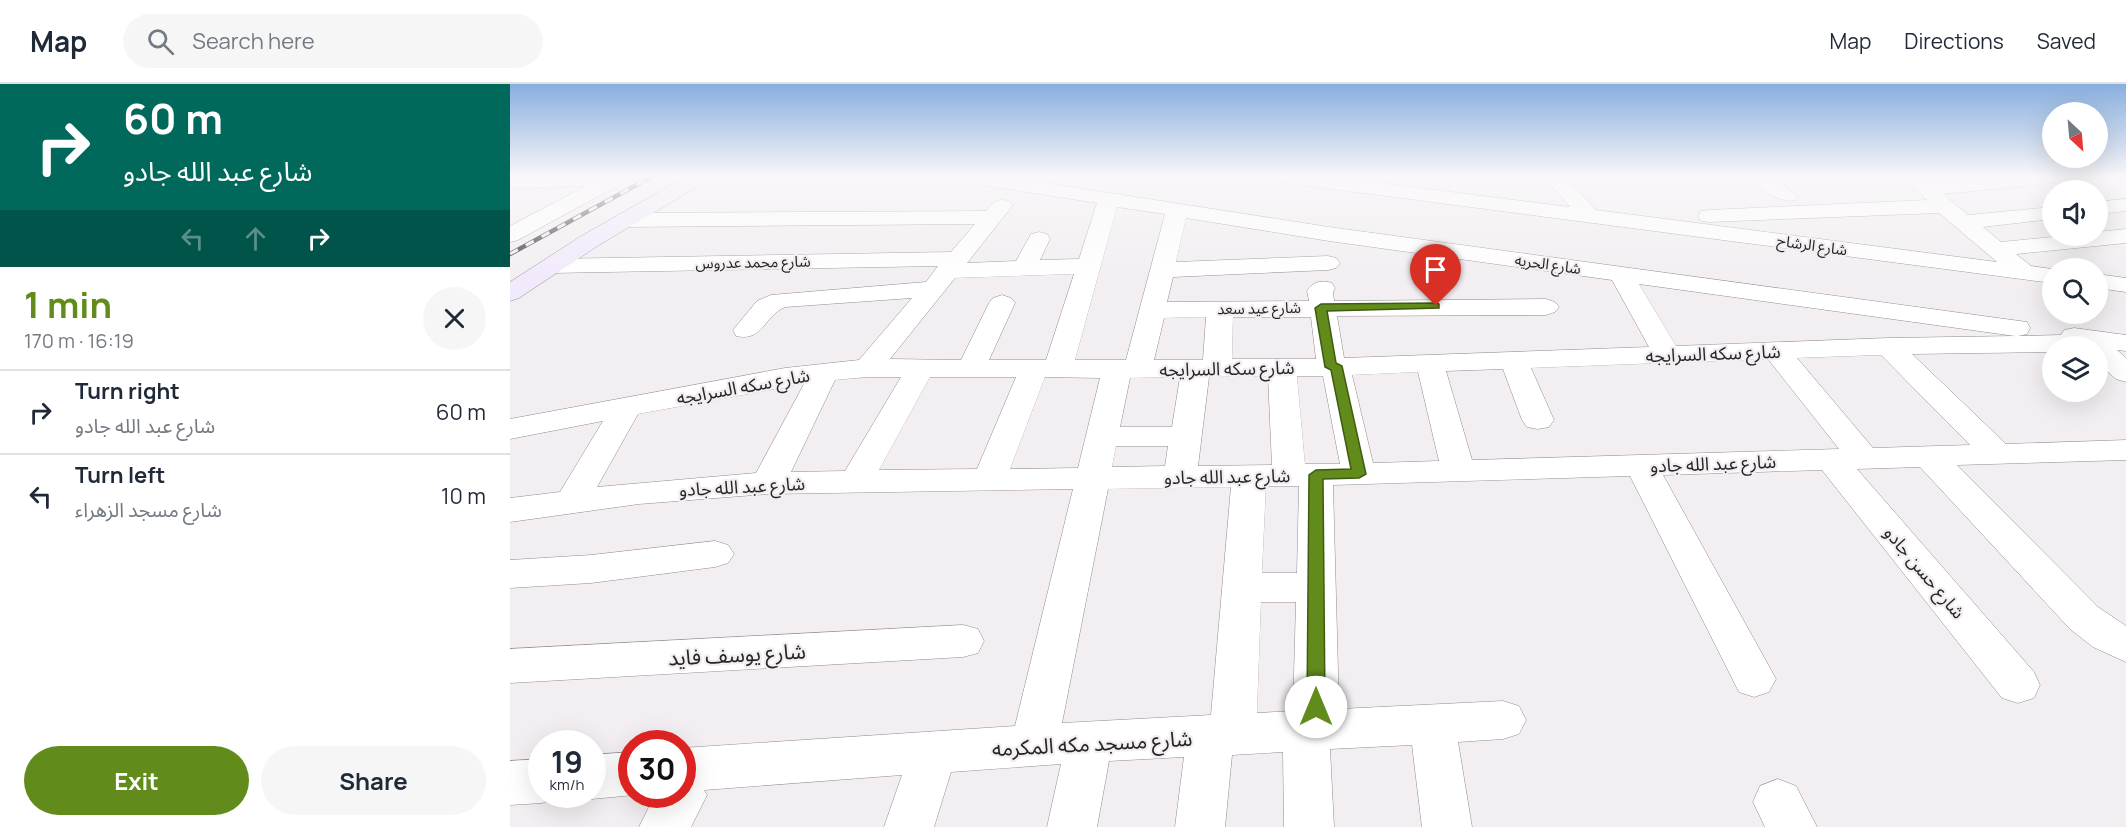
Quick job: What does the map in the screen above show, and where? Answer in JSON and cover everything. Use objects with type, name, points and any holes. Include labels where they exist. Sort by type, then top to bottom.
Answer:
[{"type":"main road","points":[[510,277],[617,212]]},
{"type":"main road","points":[[510,292],[640,212]]},
{"type":"street","points":[[510,235],[554,212]]},
{"type":"street","points":[[660,242],[699,212]]},
{"type":"street","points":[[868,368],[996,212]]},
{"type":"street","points":[[989,480],[1046,368],[1088,267],[1105,212]]},
{"type":"street","points":[[1034,745],[1102,437],[1152,310],[1177,212]]},
{"type":"street","name":"شارع الحريه","points":[[1188,212],[1329,234],[2062,336]]},
{"type":"street","name":"شارع الرشاح","points":[[1550,212],[2042,275]]},
{"type":"street","points":[[1585,212],[1590,217]]},
{"type":"street","points":[[1686,228],[1698,218],[1814,212]]},
{"type":"street","points":[[1951,212],[2025,273]]},
{"type":"street","points":[[1964,222],[2042,214]]},
{"type":"street","points":[[625,220],[922,223],[991,217]]},
{"type":"street","points":[[510,224],[535,222]]},
{"type":"street","points":[[1329,234],[1328,283],[1320,291],[1321,308],[1359,474]]},
{"type":"street","points":[[1996,249],[2126,236]]},
{"type":"street","points":[[1025,268],[1039,239]]},
{"type":"street","points":[[1162,270],[1328,263]]},
{"type":"street","name":"شارع محمد عدروس","points":[[551,266],[945,273]]},
{"type":"street","points":[[746,330],[766,306],[780,300],[945,273],[1088,267]]},
{"type":"street","points":[[1621,274],[1668,355]]},
{"type":"street","points":[[2108,283],[2126,285]]},
{"type":"street","points":[[971,368],[1002,303]]},
{"type":"street","name":"شارع عيد سعد","points":[[1152,310],[1546,307]]},
{"type":"street","points":[[1180,477],[1186,436],[1220,309]]},
{"type":"street","name":"شارع سكه السرايجه","points":[[510,429],[825,371],[868,368],[1127,369],[1430,364],[2042,341]]},
{"type":"street","name":"شارع الحريه","points":[[2108,342],[2126,343]]},
{"type":"street","points":[[1887,346],[1998,454]]},
{"type":"street","name":"شارع حسن جادو","points":[[1776,351],[1847,458],[2018,685]]},
{"type":"street","points":[[2108,356],[2126,373]]},
{"type":"street","points":[[1514,361],[1538,420]]},
{"type":"street","points":[[1430,364],[1458,471]]},
{"type":"street","points":[[856,482],[921,367]]},
{"type":"street","points":[[1282,367],[1303,475],[1315,588],[1309,827]]},
{"type":"street","points":[[768,483],[825,371]]},
{"type":"street","points":[[571,502],[627,406]]},
{"type":"street","points":[[1102,437],[1186,436]]},
{"type":"street","name":"شارع عبد الله جادو","points":[[510,510],[672,490],[768,483],[1359,474],[2126,450]]},
{"type":"street","points":[[1929,456],[2084,618],[2108,636],[2126,645]]},
{"type":"street","points":[[1641,465],[1754,679]]},
{"type":"street","points":[[1200,827],[1222,736],[1242,587],[1249,476]]},
{"type":"street","points":[[510,574],[591,569],[715,554]]},
{"type":"street","points":[[1242,587],[1315,588]]},
{"type":"street","name":"شارع يوسف فايد","points":[[510,666],[963,641]]},
{"type":"street","name":"شارع مسجد مكه المكرمه","points":[[696,781],[933,753],[1034,745],[1503,720]]},
{"type":"street","points":[[1431,724],[1447,827]]},
{"type":"street","points":[[1072,827],[1089,742]]},
{"type":"street","points":[[909,827],[933,753]]},
{"type":"street","points":[[510,783],[528,782]]},
{"type":"street","points":[[664,827],[673,808]]},
{"type":"railway","points":[[510,254],[588,212]]},
{"type":"route","points":[[1316,707],[1316,475],[1359,474],[1336,366],[1331,367],[1321,308],[1436,306]]}]
